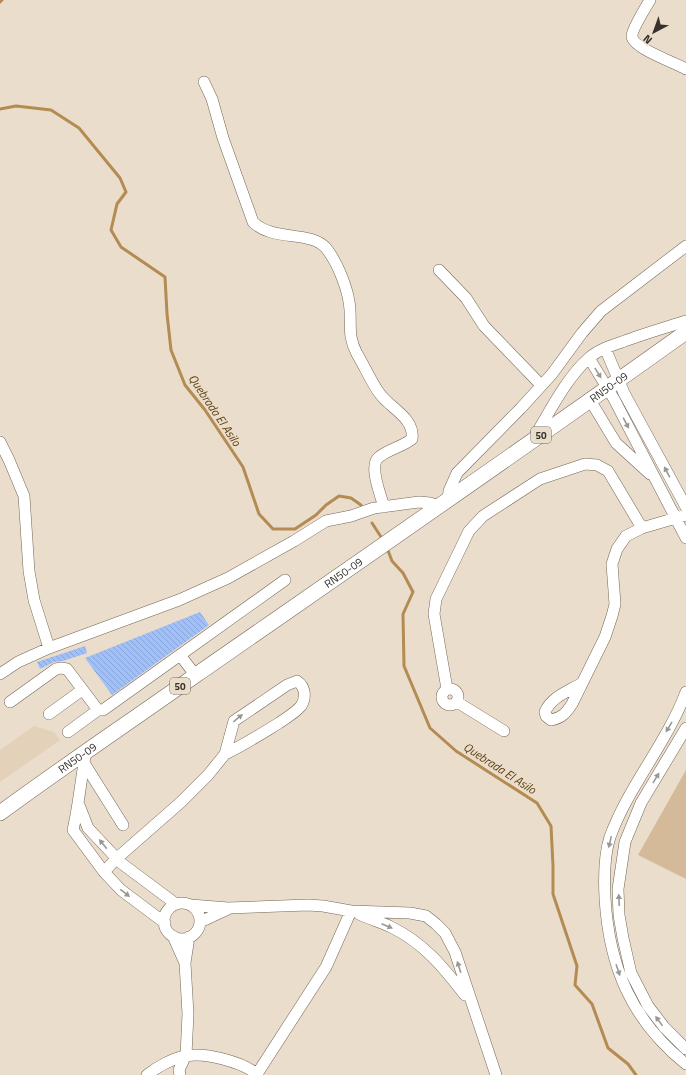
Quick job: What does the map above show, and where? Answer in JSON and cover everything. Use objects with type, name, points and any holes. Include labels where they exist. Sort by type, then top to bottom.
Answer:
[{"type":"main road","name":"RN50-09","points":[[0,813],[85,757],[196,676],[361,560],[444,504],[686,332]]},
{"type":"street","points":[[650,0],[634,30],[632,36],[633,40],[646,50],[686,69]]},
{"type":"street","points":[[204,82],[212,99],[222,138],[253,222],[259,228],[267,232],[310,239],[325,247],[332,257],[347,288],[350,311],[350,333],[353,345],[379,394],[406,420],[411,427],[413,433],[412,439],[378,457],[374,462],[374,469],[384,507]]},
{"type":"street","points":[[0,674],[18,662],[49,648],[179,600],[228,578],[326,522],[351,516],[374,508],[419,502],[444,504],[457,473],[552,374],[582,333],[601,311],[686,246]]},
{"type":"street","points":[[439,270],[466,298],[484,326],[541,385]]},
{"type":"street","points":[[533,440],[563,390],[576,372],[589,358],[605,348],[686,321]]},
{"type":"street","points":[[605,348],[613,384],[653,477],[681,517],[686,538]]},
{"type":"street","points":[[589,358],[613,384],[624,393],[686,507]]},
{"type":"street","points":[[590,400],[616,443],[653,477]]},
{"type":"street","points":[[0,442],[24,496],[29,571],[34,600],[49,648]]},
{"type":"street","points":[[504,731],[457,702],[458,697],[456,692],[451,689],[447,689],[434,614],[436,599],[469,531],[483,516],[540,480],[585,464],[598,465],[608,471],[642,528]]},
{"type":"street","points":[[582,683],[605,637],[616,604],[612,564],[617,549],[626,536],[642,528],[681,517]]},
{"type":"street","points":[[68,732],[98,710],[103,710],[285,580]]},
{"type":"street","points":[[180,655],[196,676]]},
{"type":"street","points":[[10,702],[56,669],[61,668],[67,669],[98,710]]},
{"type":"street","points":[[104,872],[116,859],[181,802],[208,775],[225,754],[234,721],[287,685],[297,681],[301,684],[304,690],[304,700],[295,712],[248,743],[225,754]]},
{"type":"street","points":[[49,714],[82,690]]},
{"type":"street","points":[[686,692],[680,709],[629,796],[610,838],[604,886],[610,944],[618,972],[628,994],[648,1026],[659,1039],[686,1064]]},
{"type":"street","points":[[686,728],[641,803],[625,842],[618,889],[619,915],[632,973],[648,1006],[664,1027],[686,1049]]},
{"type":"street","points":[[85,757],[79,805],[73,830],[104,872],[121,890],[165,923]]},
{"type":"street","points":[[85,757],[123,825]]},
{"type":"street","points":[[79,805],[88,828],[116,859],[176,904]]},
{"type":"street","points":[[173,936],[182,939],[196,933],[200,918],[197,911],[191,906],[184,903],[176,904],[167,912],[165,923],[167,930],[173,936],[185,963]]},
{"type":"street","points":[[191,906],[228,908],[308,905],[351,911],[410,913],[426,916],[445,933],[455,952],[496,1075]]},
{"type":"street","points":[[200,922],[228,908]]},
{"type":"street","points":[[351,911],[390,926],[421,946],[444,966],[472,1004]]},
{"type":"street","points":[[147,1075],[169,1062],[186,1056],[200,1055],[232,1062],[257,1074],[326,966],[351,911]]},
{"type":"street","points":[[180,1075],[179,1070],[186,1056],[188,1014],[185,963],[189,937]]},
{"type":"shaded area","points":[[34,726],[54,732],[60,740],[0,782],[0,750]]},
{"type":"shaded area","points":[[686,770],[686,879],[638,855]]},
{"type":"building","points":[[200,612],[209,625],[112,695],[85,658]]},
{"type":"building","points":[[85,646],[87,653],[63,661],[54,662],[40,669],[37,662]]},
{"type":"waterway","name":"Quebrada El Asilo","points":[[0,109],[16,106],[51,110],[79,128],[120,178],[126,192],[117,204],[111,230],[121,247],[165,277],[171,350],[185,385],[205,410],[243,467],[259,514],[273,529],[295,529],[316,515],[326,505],[339,496],[351,498],[361,505]]},
{"type":"waterway","name":"Quebrada El Asilo","points":[[372,523],[383,540]]},
{"type":"waterway","name":"Quebrada El Asilo","points":[[387,548],[392,561],[403,573],[413,592],[403,614],[404,666],[430,728],[456,751],[537,803],[551,826],[553,894],[577,966],[575,985],[592,1004],[608,1048],[628,1064],[636,1075]]}]
